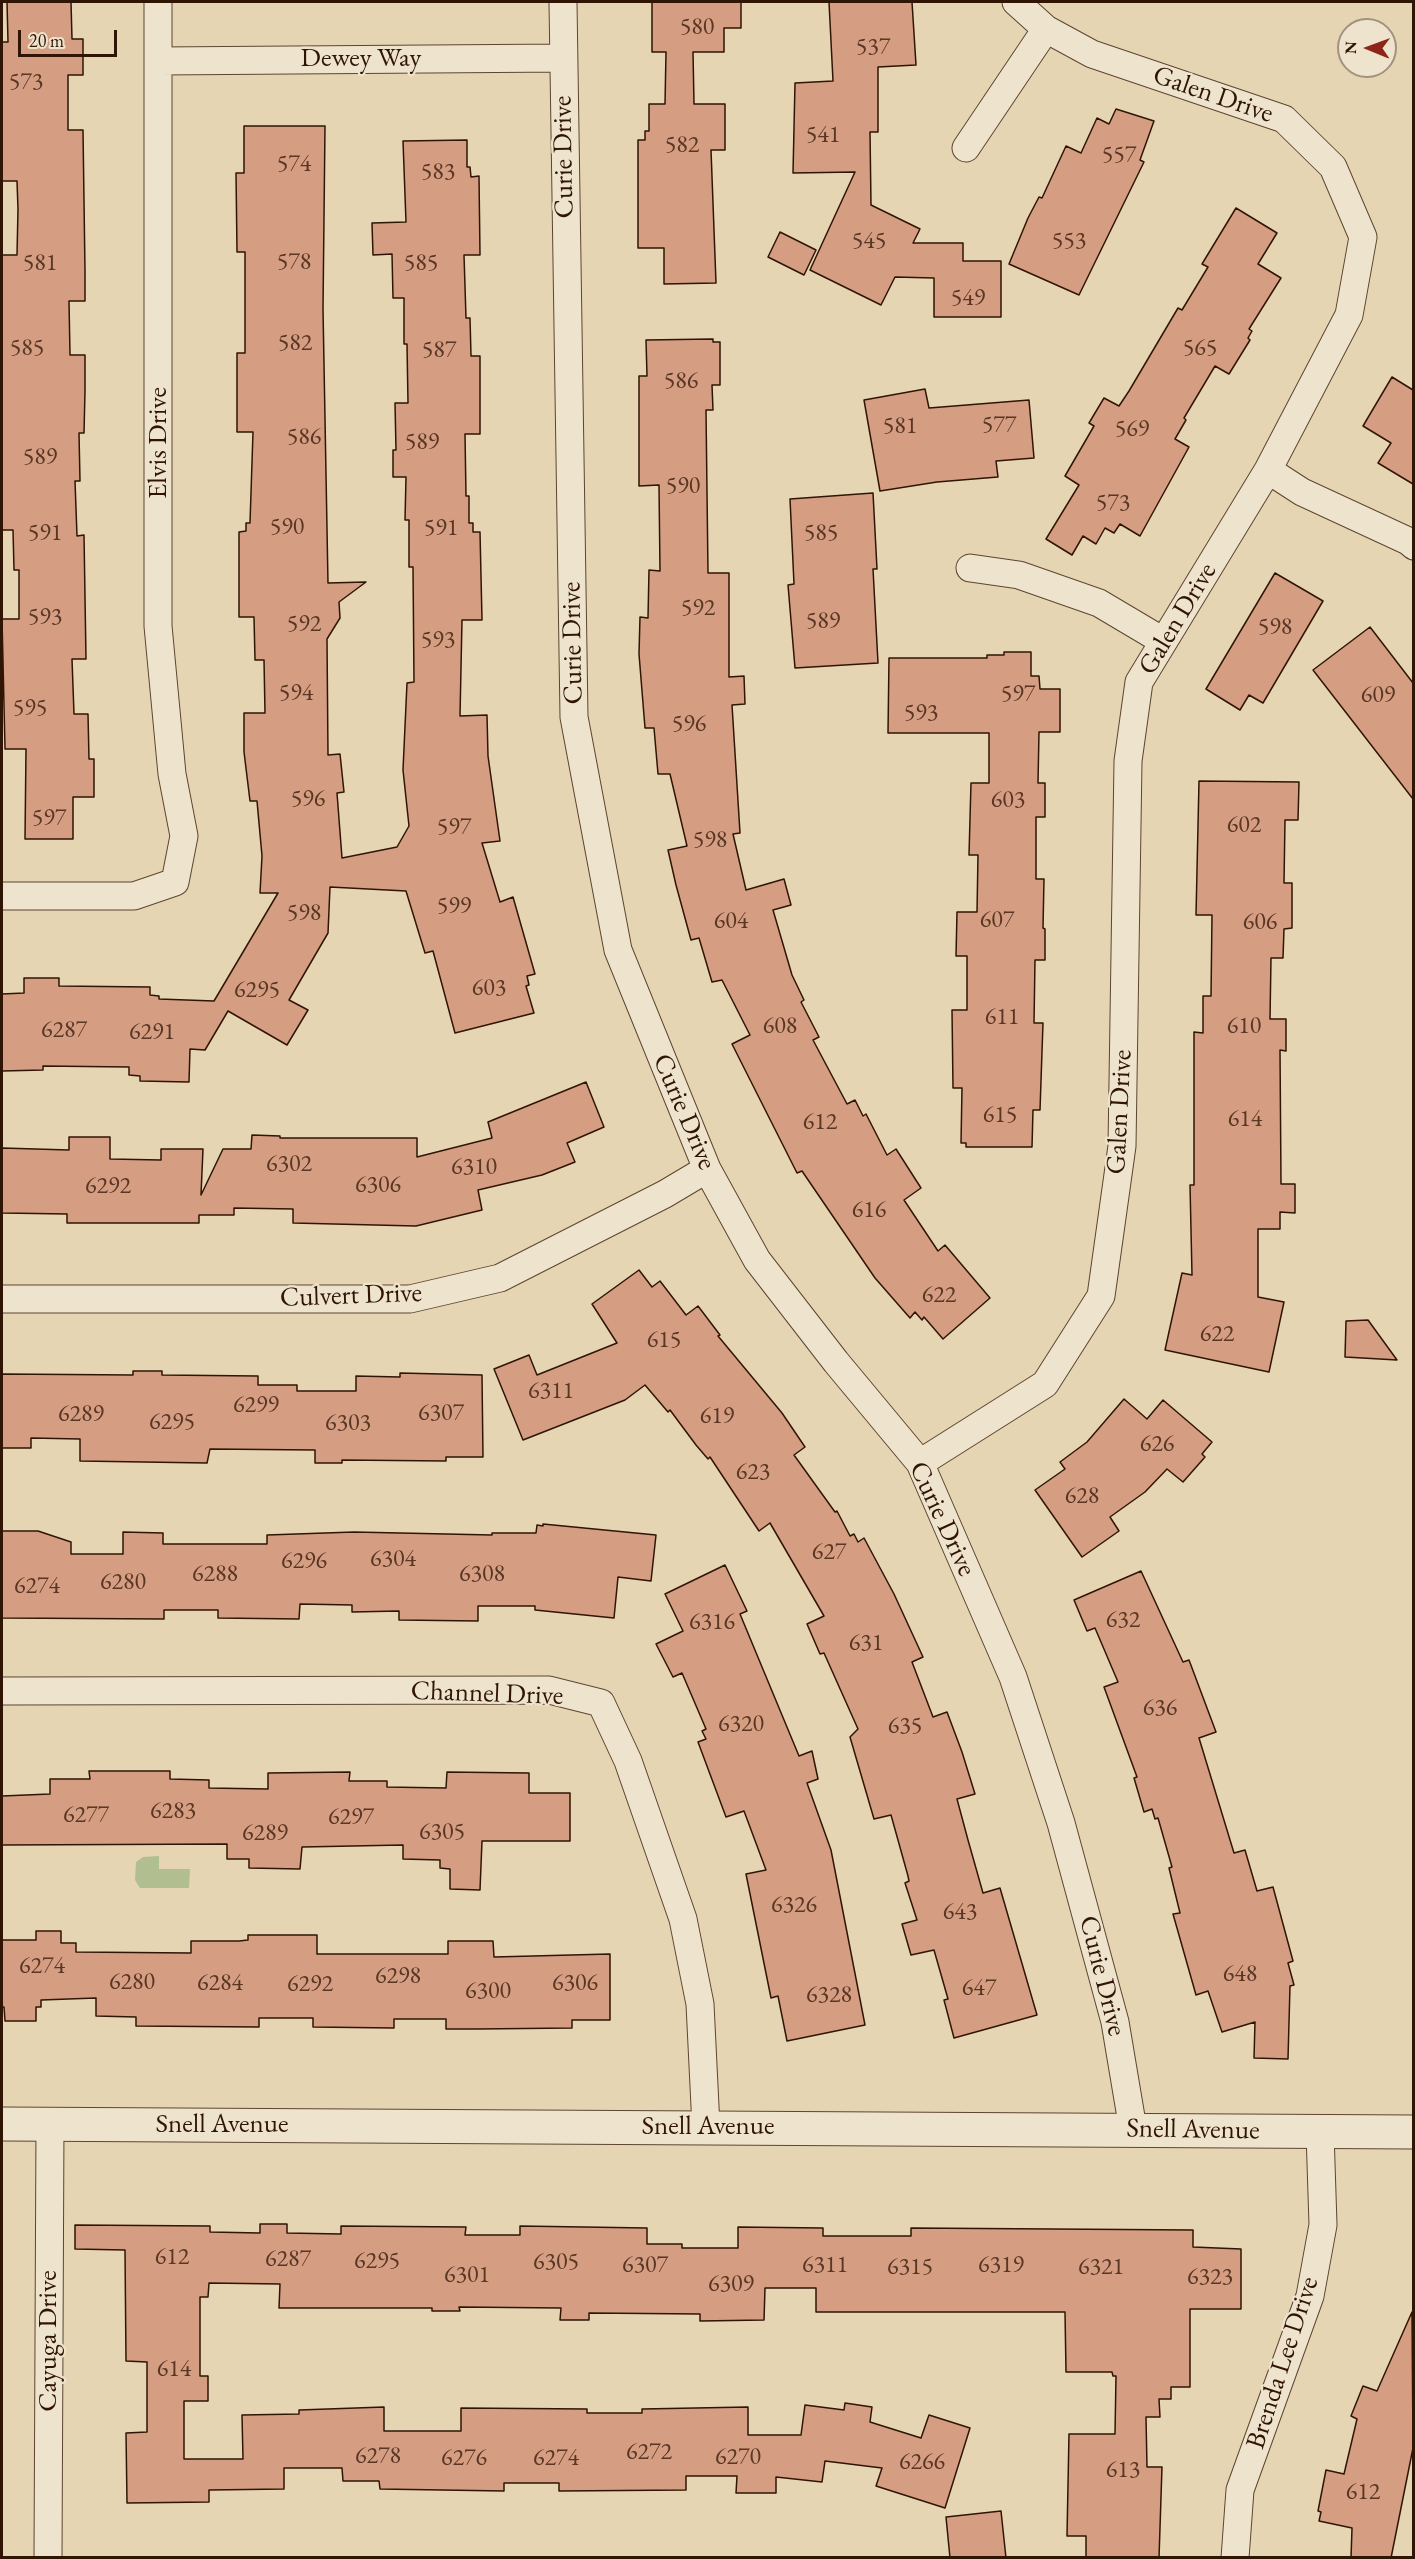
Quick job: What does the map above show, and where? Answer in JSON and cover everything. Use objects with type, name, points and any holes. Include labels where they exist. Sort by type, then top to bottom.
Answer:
[{"type":"street","name":"Elvis Drive","points":[[2,896],[134,896],[175,882],[184,836],[172,774],[158,626],[158,2]]},
{"type":"street","name":"Curie Drive","points":[[563,2],[574,717],[618,950],[707,1169],[757,1260],[836,1362],[920,1463],[1013,1677],[1061,1823],[1115,2022],[1133,2129]]},
{"type":"street","name":"Galen Drive","points":[[920,1463],[1045,1384],[1101,1296],[1122,1146],[1128,761],[1139,682],[1268,470],[1348,315],[1363,237],[1333,167],[1284,119],[1092,54],[1046,29],[1016,2]]},
{"type":"street","points":[[966,148],[1046,29]]},
{"type":"street","name":"Dewey Way","points":[[159,61],[563,58]]},
{"type":"street","points":[[1268,470],[1302,492],[1408,541],[1413,546]]},
{"type":"street","points":[[970,568],[1019,575],[1098,603],[1163,641]]},
{"type":"street","name":"Culvert Drive","points":[[2,1299],[410,1299],[500,1278],[665,1194],[707,1169]]},
{"type":"street","name":"Channel Drive","points":[[2,1691],[549,1690],[601,1703],[627,1761],[683,1919],[700,2004],[706,2127]]},
{"type":"street","name":"Snell Avenue","points":[[2,2124],[1413,2132]]},
{"type":"street","name":"Cayuga Drive","points":[[48,2558],[50,2124]]},
{"type":"street","name":"Brenda Lee Drive","points":[[1235,2558],[1240,2490],[1310,2296],[1323,2224],[1320,2132]]},
{"type":"green space","points":[[159,1856],[159,1869],[190,1869],[189,1888],[140,1888],[135,1880],[136,1862],[143,1857]]},
{"type":"building","points":[[7,2],[71,2],[72,39],[83,39],[83,75],[68,75],[68,130],[83,130],[85,271],[85,301],[69,301],[70,355],[85,355],[84,433],[79,433],[80,481],[75,481],[77,536],[84,535],[86,659],[72,659],[74,714],[88,714],[89,759],[94,759],[94,797],[73,797],[73,839],[25,839],[26,749],[5,749],[2,619],[19,619],[19,570],[14,570],[13,530],[2,530],[2,255],[17,255],[18,209],[17,181],[2,181],[2,42],[8,42]]},
{"type":"building","points":[[652,2],[741,2],[741,28],[724,28],[724,52],[693,52],[694,104],[725,104],[725,150],[711,150],[716,283],[664,284],[664,248],[638,248],[638,140],[645,140],[645,131],[649,131],[649,104],[665,104],[666,52],[652,52]]},
{"type":"building","points":[[829,2],[912,2],[916,65],[878,67],[878,132],[870,132],[871,205],[920,229],[913,243],[963,243],[963,261],[1001,261],[1001,317],[934,317],[934,278],[895,277],[881,305],[810,270],[855,172],[793,173],[795,83],[833,81]]},
{"type":"building","points":[[1116,109],[1154,121],[1140,160],[1144,162],[1079,295],[1009,264],[1028,218],[1039,197],[1042,198],[1066,146],[1081,153],[1097,118],[1109,124]]},
{"type":"building","points":[[244,126],[325,126],[323,309],[328,583],[366,582],[339,602],[340,618],[327,639],[328,755],[340,754],[344,792],[337,793],[342,858],[397,847],[409,826],[403,770],[407,683],[414,682],[413,567],[409,567],[409,520],[405,520],[406,477],[393,477],[393,450],[396,450],[395,403],[408,403],[407,344],[404,344],[404,298],[393,298],[392,254],[373,255],[372,223],[406,222],[403,141],[467,140],[467,167],[470,167],[471,177],[479,176],[480,255],[464,255],[466,318],[470,318],[471,356],[480,356],[480,434],[465,434],[469,523],[473,523],[473,532],[480,532],[482,620],[462,620],[460,716],[487,715],[488,756],[500,841],[482,843],[500,902],[513,897],[535,974],[527,976],[529,985],[526,986],[534,1013],[455,1033],[433,951],[425,953],[406,891],[330,887],[328,933],[289,1000],[308,1010],[287,1045],[228,1011],[205,1050],[190,1049],[189,1082],[140,1081],[140,1076],[129,1075],[129,1067],[43,1066],[43,1070],[2,1071],[2,994],[24,993],[24,978],[59,978],[59,986],[150,987],[150,995],[159,996],[159,999],[214,1001],[278,893],[260,893],[262,856],[257,801],[250,801],[244,752],[244,713],[265,713],[264,660],[255,660],[254,617],[239,617],[239,532],[246,531],[246,523],[250,523],[253,432],[237,432],[237,353],[245,353],[245,252],[237,252],[236,173],[244,173]]},
{"type":"building","points":[[1236,208],[1277,233],[1258,264],[1281,278],[1249,329],[1252,331],[1248,338],[1250,340],[1229,374],[1215,366],[1184,418],[1186,420],[1175,439],[1189,447],[1140,536],[1120,524],[1114,533],[1105,528],[1096,544],[1083,536],[1072,555],[1046,539],[1079,485],[1065,476],[1094,426],[1089,423],[1104,398],[1119,406],[1178,308],[1182,310],[1208,267],[1202,264]]},
{"type":"building","points":[[780,232],[816,250],[804,275],[768,257]]},
{"type":"building","points":[[713,339],[713,342],[720,342],[720,385],[712,385],[713,410],[706,410],[708,573],[729,573],[729,677],[744,676],[745,704],[732,705],[740,833],[733,834],[746,890],[784,879],[791,905],[773,910],[792,975],[804,1000],[801,1002],[819,1037],[813,1040],[847,1104],[855,1100],[863,1116],[866,1114],[887,1155],[896,1149],[921,1188],[904,1200],[938,1251],[945,1245],[990,1298],[943,1339],[924,1317],[922,1320],[915,1312],[910,1318],[875,1278],[802,1171],[797,1173],[732,1044],[750,1035],[722,980],[712,982],[699,938],[691,940],[676,885],[668,850],[687,846],[670,774],[658,774],[654,728],[645,728],[639,654],[640,617],[648,618],[649,570],[660,571],[659,485],[639,486],[639,376],[647,376],[646,340]]},
{"type":"building","points":[[1392,377],[1413,390],[1413,484],[1378,463],[1391,443],[1363,426]]},
{"type":"building","points":[[925,389],[929,408],[1029,400],[1034,458],[996,461],[998,477],[937,482],[880,491],[864,400]]},
{"type":"building","points":[[873,493],[877,569],[873,569],[878,663],[795,668],[788,585],[794,584],[790,499]]},
{"type":"building","points":[[1275,573],[1323,601],[1263,703],[1249,695],[1240,710],[1206,689]]},
{"type":"building","points":[[1370,627],[1413,683],[1413,799],[1313,670]]},
{"type":"building","points":[[1004,652],[1031,652],[1031,676],[1039,676],[1040,689],[1060,689],[1060,732],[1039,732],[1038,783],[1045,783],[1045,817],[1036,817],[1036,879],[1044,879],[1043,928],[1045,929],[1045,960],[1035,960],[1034,1023],[1043,1023],[1040,1110],[1033,1110],[1032,1147],[966,1147],[966,1143],[961,1143],[962,1088],[953,1088],[952,1010],[967,1010],[967,956],[956,956],[957,912],[977,912],[978,855],[969,855],[971,783],[989,783],[989,733],[888,733],[889,658],[987,658],[987,655],[1004,655]]},
{"type":"building","points":[[1199,781],[1299,782],[1298,820],[1285,820],[1284,883],[1292,883],[1292,928],[1284,929],[1283,958],[1271,958],[1270,1019],[1286,1019],[1286,1051],[1280,1050],[1281,1184],[1295,1184],[1295,1213],[1280,1212],[1280,1229],[1258,1229],[1258,1297],[1284,1302],[1269,1372],[1165,1350],[1182,1273],[1192,1275],[1190,1185],[1194,1185],[1194,1032],[1203,1033],[1203,996],[1211,996],[1212,915],[1196,915]]},
{"type":"building","points":[[586,1082],[604,1127],[567,1143],[575,1162],[542,1175],[478,1190],[482,1210],[416,1226],[293,1223],[293,1209],[234,1208],[234,1215],[199,1215],[199,1223],[67,1223],[67,1214],[2,1213],[2,1148],[69,1150],[69,1137],[110,1137],[110,1159],[161,1160],[161,1149],[203,1149],[201,1195],[223,1149],[251,1149],[252,1135],[280,1136],[280,1138],[417,1138],[417,1157],[492,1138],[488,1122]]},
{"type":"building","points":[[639,1270],[652,1287],[660,1281],[686,1315],[698,1306],[720,1335],[718,1336],[782,1413],[805,1447],[794,1455],[835,1512],[837,1511],[850,1536],[854,1534],[858,1542],[864,1538],[894,1594],[923,1657],[912,1662],[933,1717],[947,1712],[962,1752],[975,1794],[957,1799],[983,1893],[1000,1888],[1037,2015],[954,2038],[944,2000],[948,1999],[934,1950],[911,1955],[902,1924],[917,1920],[905,1883],[909,1881],[908,1876],[891,1815],[874,1819],[850,1737],[858,1729],[824,1653],[820,1654],[807,1624],[824,1616],[770,1523],[759,1531],[710,1457],[708,1459],[696,1445],[670,1410],[668,1412],[645,1385],[625,1400],[523,1440],[494,1369],[529,1355],[537,1375],[617,1343],[592,1304]]},
{"type":"building","points":[[1368,1320],[1397,1360],[1345,1357],[1346,1321]]},
{"type":"building","points":[[133,1371],[162,1371],[162,1375],[258,1376],[258,1385],[297,1385],[297,1391],[356,1391],[356,1376],[400,1377],[400,1373],[482,1375],[483,1457],[446,1457],[446,1461],[342,1460],[342,1463],[315,1463],[315,1450],[210,1449],[207,1463],[80,1461],[80,1439],[31,1438],[31,1448],[2,1448],[2,1374],[133,1375]]},
{"type":"building","points":[[1124,1399],[1147,1419],[1163,1400],[1212,1442],[1202,1454],[1205,1457],[1183,1482],[1167,1469],[1145,1492],[1110,1517],[1119,1531],[1082,1557],[1035,1490],[1065,1469],[1060,1462],[1087,1442]]},
{"type":"building","points":[[543,1524],[656,1535],[651,1581],[618,1577],[614,1618],[535,1610],[535,1606],[478,1606],[478,1621],[399,1620],[399,1611],[352,1612],[352,1605],[300,1604],[299,1619],[218,1618],[218,1610],[164,1610],[164,1619],[2,1618],[2,1531],[38,1531],[71,1542],[71,1554],[123,1554],[123,1532],[163,1533],[163,1544],[267,1544],[267,1535],[354,1532],[492,1535],[492,1533],[536,1533],[537,1525],[543,1526]]},
{"type":"building","points":[[725,1565],[747,1611],[740,1614],[799,1756],[812,1751],[818,1779],[807,1783],[831,1850],[865,2025],[787,2041],[778,1996],[771,1998],[746,1874],[766,1870],[744,1811],[726,1817],[698,1742],[706,1739],[702,1731],[706,1729],[682,1673],[673,1677],[656,1644],[683,1631],[665,1594]]},
{"type":"building","points":[[1141,1571],[1183,1662],[1189,1660],[1216,1732],[1199,1738],[1234,1853],[1245,1850],[1257,1891],[1273,1887],[1293,1961],[1288,1963],[1294,1985],[1290,1986],[1288,2059],[1254,2058],[1255,2022],[1222,2032],[1208,1991],[1196,1995],[1173,1914],[1180,1913],[1169,1868],[1172,1867],[1158,1818],[1155,1819],[1152,1809],[1144,1812],[1134,1778],[1137,1777],[1104,1687],[1118,1682],[1095,1628],[1087,1631],[1074,1600]]},
{"type":"building","points":[[89,1771],[170,1771],[170,1779],[209,1780],[209,1788],[268,1789],[268,1773],[350,1772],[349,1781],[387,1781],[387,1787],[446,1788],[447,1772],[529,1773],[529,1793],[570,1793],[570,1841],[482,1841],[480,1890],[450,1889],[450,1869],[440,1868],[440,1860],[403,1859],[403,1845],[302,1847],[300,1869],[249,1868],[249,1859],[227,1859],[227,1844],[2,1845],[2,1796],[50,1794],[50,1779],[90,1779]]},
{"type":"building","points":[[36,1931],[61,1931],[61,1943],[76,1943],[76,1952],[191,1953],[191,1941],[239,1941],[248,1940],[248,1935],[317,1935],[317,1954],[448,1954],[448,1941],[493,1941],[494,1957],[610,1954],[610,2020],[572,2020],[572,2028],[446,2029],[446,2019],[394,2019],[394,2028],[313,2027],[313,2018],[259,2018],[259,2027],[136,2026],[136,2017],[96,2016],[96,1998],[41,2000],[41,2007],[36,2007],[36,2021],[5,2021],[4,2007],[2,2007],[2,1940],[36,1940]]},
{"type":"building","points":[[260,2224],[287,2224],[287,2233],[341,2234],[341,2226],[466,2227],[465,2235],[520,2235],[520,2226],[647,2228],[647,2244],[682,2244],[682,2248],[738,2248],[738,2227],[823,2228],[823,2236],[911,2236],[911,2228],[1193,2230],[1193,2247],[1241,2249],[1241,2309],[1190,2309],[1190,2387],[1171,2387],[1171,2399],[1159,2399],[1160,2417],[1146,2417],[1147,2467],[1162,2467],[1159,2558],[1086,2558],[1086,2536],[1067,2536],[1069,2434],[1115,2434],[1116,2376],[1113,2376],[1112,2372],[1066,2372],[1065,2312],[816,2312],[816,2288],[765,2288],[764,2320],[700,2321],[700,2314],[589,2313],[589,2320],[560,2320],[561,2308],[459,2307],[460,2311],[432,2311],[432,2308],[279,2308],[280,2284],[209,2283],[208,2297],[200,2297],[200,2376],[208,2376],[208,2401],[184,2401],[184,2459],[243,2459],[242,2415],[299,2414],[299,2410],[384,2407],[384,2431],[461,2431],[461,2408],[587,2409],[587,2413],[642,2413],[642,2409],[748,2407],[748,2435],[801,2435],[805,2405],[844,2410],[845,2403],[872,2407],[870,2422],[921,2438],[929,2415],[970,2428],[945,2508],[876,2486],[882,2468],[825,2461],[822,2482],[776,2477],[776,2493],[736,2493],[737,2476],[686,2476],[686,2490],[559,2491],[559,2483],[504,2483],[504,2491],[380,2489],[379,2481],[343,2481],[342,2468],[284,2468],[284,2489],[209,2490],[209,2502],[127,2503],[126,2433],[147,2432],[147,2362],[126,2361],[125,2250],[75,2249],[75,2225],[210,2226],[210,2232],[260,2233]]},
{"type":"building","points":[[1412,2312],[1413,2448],[1391,2558],[1351,2558],[1352,2528],[1319,2521],[1321,2512],[1318,2511],[1326,2470],[1344,2474],[1357,2419],[1351,2416],[1363,2386],[1377,2391]]},
{"type":"building","points":[[1001,2511],[1006,2558],[950,2558],[946,2517]]}]
